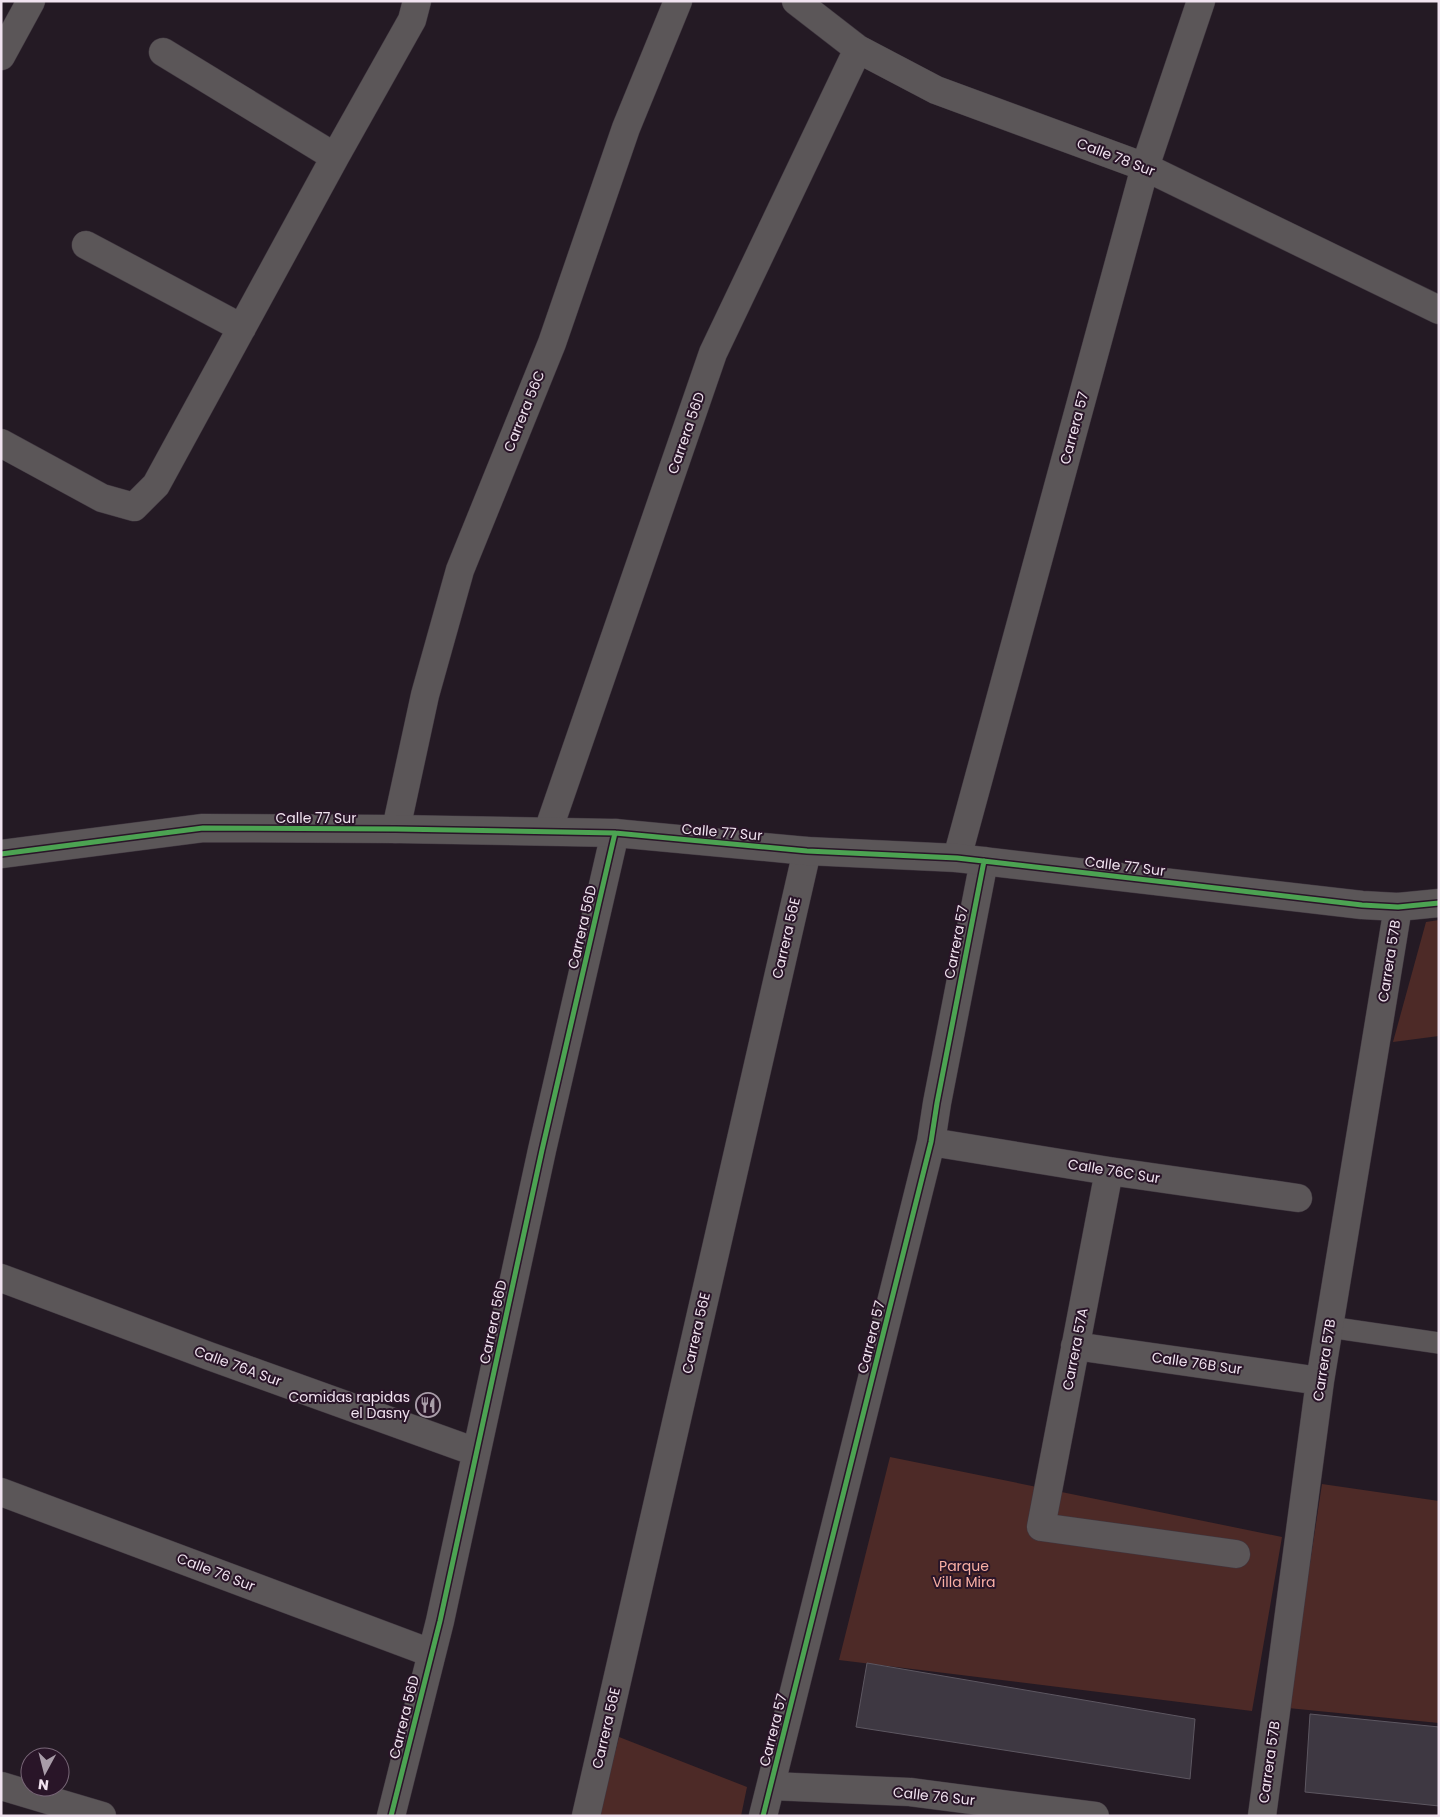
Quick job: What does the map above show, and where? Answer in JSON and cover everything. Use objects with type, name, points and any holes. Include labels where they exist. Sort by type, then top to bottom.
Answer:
[{"type":"street","points":[[1,56],[31,1]]},
{"type":"street","points":[[1,443],[102,498],[134,507],[156,485],[412,20],[417,1]]},
{"type":"street","name":"Carrera 56C","points":[[396,829],[425,695],[460,570],[552,343],[626,128],[678,1]]},
{"type":"street","name":"Calle 78 Sur","points":[[796,1],[858,49],[936,90],[1145,167],[1439,310]]},
{"type":"street","name":"Carrera 57","points":[[956,858],[1145,167],[1201,1]]},
{"type":"street","name":"Carrera 56D","points":[[548,831],[713,353],[858,49]]},
{"type":"street","points":[[163,52],[335,157]]},
{"type":"street","points":[[86,245],[242,328]]},
{"type":"street","name":"Calle 77 Sur","points":[[1,854],[203,828],[616,833],[806,851],[956,858],[1353,904],[1398,907],[1439,903]]},
{"type":"street","name":"Carrera 56D","points":[[391,1816],[440,1621],[544,1140],[616,833]]},
{"type":"street","name":"Carrera 56E","points":[[586,1816],[806,851]]},
{"type":"street","name":"Carrera 57","points":[[763,1816],[931,1142],[984,861]]},
{"type":"street","name":"Carrera 57B","points":[[1262,1816],[1320,1381],[1398,907]]},
{"type":"street","name":"Calle 76C Sur","points":[[931,1142],[1109,1171],[1298,1198]]},
{"type":"street","name":"Carrera 57A","points":[[1109,1171],[1041,1527],[1236,1554]]},
{"type":"street","name":"Calle 76A Sur","points":[[1,1278],[208,1356],[476,1452]]},
{"type":"street","name":"Calle 76B Sur","points":[[1075,1346],[1320,1381]]},
{"type":"street","name":"Calle 76 Sur","points":[[1,1492],[431,1653]]},
{"type":"street","points":[[1,1786],[102,1816]]},
{"type":"street","name":"Calle 76 Sur","points":[[771,1786],[910,1792],[1095,1816]]},
{"type":"lane","points":[[1329,1327],[1439,1343]]},
{"type":"green space","points":[[1439,920],[1439,1036],[1393,1042],[1426,922]]},
{"type":"green space","name":"Parque Villa Mira","points":[[890,1457],[1282,1537],[1252,1711],[839,1660]]},
{"type":"green space","points":[[1322,1484],[1439,1501],[1439,1723],[1288,1708]]},
{"type":"green space","points":[[619,1737],[747,1787],[741,1816],[599,1816]]},
{"type":"building","points":[[867,1663],[1195,1719],[1190,1779],[856,1727]]},
{"type":"building","points":[[1310,1714],[1439,1727],[1439,1806],[1305,1792]]},
{"type":"cycle path","points":[[1,854],[203,828],[615,833],[807,851],[957,858],[1362,905],[1398,907],[1439,903]]},
{"type":"cycle path","points":[[391,1816],[440,1621],[542,1150],[615,833]]},
{"type":"cycle path","points":[[763,1816],[931,1142],[984,861]]},
{"type":"place","name":"Comidas rapidas el Dasny","points":[[428,1405]]}]
